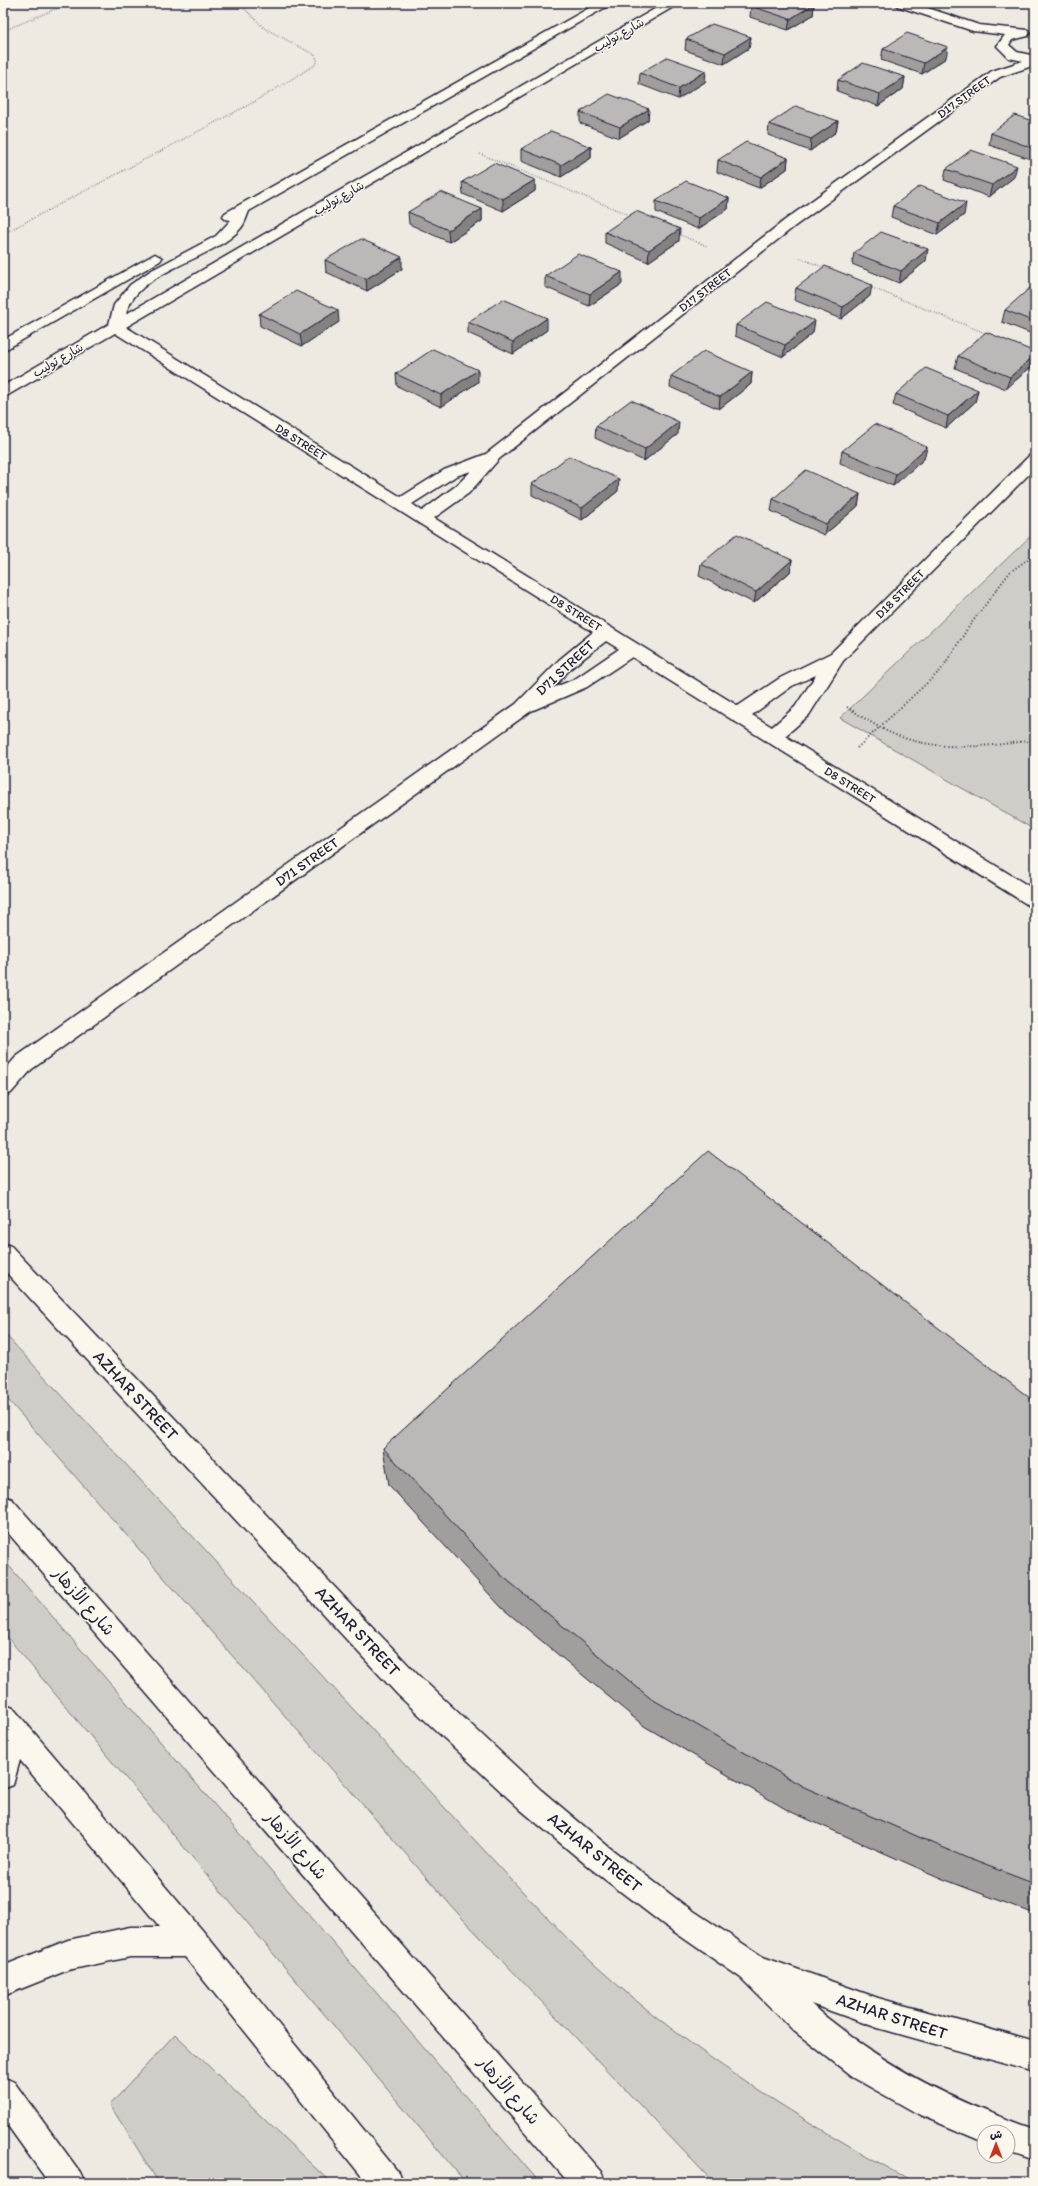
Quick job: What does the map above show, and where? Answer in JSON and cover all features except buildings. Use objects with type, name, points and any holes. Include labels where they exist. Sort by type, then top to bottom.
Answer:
[{"type":"street","points":[[215,224],[607,3]]},
{"type":"street","name":"شارع توليب","points":[[3,392],[674,3]]},
{"type":"street","points":[[901,3],[977,28],[1030,33]]},
{"type":"street","points":[[977,28],[1019,57],[1035,61]]},
{"type":"street","points":[[1004,48],[1007,38],[1030,33]]},
{"type":"street","name":"D17 STREET","points":[[996,74],[1004,62],[1004,48]]},
{"type":"street","name":"D17 STREET","points":[[423,518],[463,489],[493,456],[790,223],[996,74],[1035,61]]},
{"type":"street","points":[[116,327],[119,306],[135,288],[230,232],[242,217],[243,209]]},
{"type":"street","points":[[3,346],[167,252]]},
{"type":"street","name":"D8 STREET","points":[[116,327],[606,631],[1035,900]]},
{"type":"street","points":[[400,504],[450,473],[493,456]]},
{"type":"street","name":"D18 STREET","points":[[773,736],[802,711],[836,657],[1035,459]]},
{"type":"street","name":"D71 STREET","points":[[3,1087],[24,1063],[523,708],[565,664],[606,631]]},
{"type":"street","points":[[523,708],[581,683],[633,648]]},
{"type":"street","points":[[739,715],[786,682],[836,657]]},
{"type":"street","points":[[3,1073],[24,1063]]},
{"type":"street","name":"AZHAR STREET","points":[[3,1253],[408,1685],[531,1800],[600,1858],[673,1914],[752,1967],[805,2020],[865,2067],[931,2104],[979,2124]]},
{"type":"street","name":"شارع الأزهار","points":[[3,1508],[590,2183]]},
{"type":"street","points":[[3,1775],[8,1724]]},
{"type":"street","points":[[8,1724],[192,1942],[387,2183]]},
{"type":"street","points":[[3,1981],[68,1954],[130,1942],[192,1942]]},
{"type":"street","name":"AZHAR STREET","points":[[752,1967],[878,2013],[1035,2057]]},
{"type":"street","points":[[3,2093],[69,2183]]},
{"type":"street","points":[[1016,2139],[1035,2145]]},
{"type":"path","points":[[3,31],[70,3]]},
{"type":"path","points":[[3,234],[254,102],[315,66],[317,60],[316,55],[310,50],[264,28],[239,3]]},
{"type":"path","points":[[830,772],[941,670],[970,625],[1010,572],[1035,554]]},
{"type":"path","points":[[844,705],[900,737],[940,746],[1035,740]]},
{"type":"shaded area","points":[[1035,532],[1035,830],[840,718]]},
{"type":"shaded area","points":[[3,1332],[522,1891],[586,1957],[633,1998],[710,2057],[832,2136],[916,2183],[714,2183],[462,1918],[3,1394]]},
{"type":"shaded area","points":[[3,1559],[540,2183],[466,2183],[3,1632]]},
{"type":"shaded area","points":[[175,2034],[331,2183],[159,2183],[110,2105]]}]
